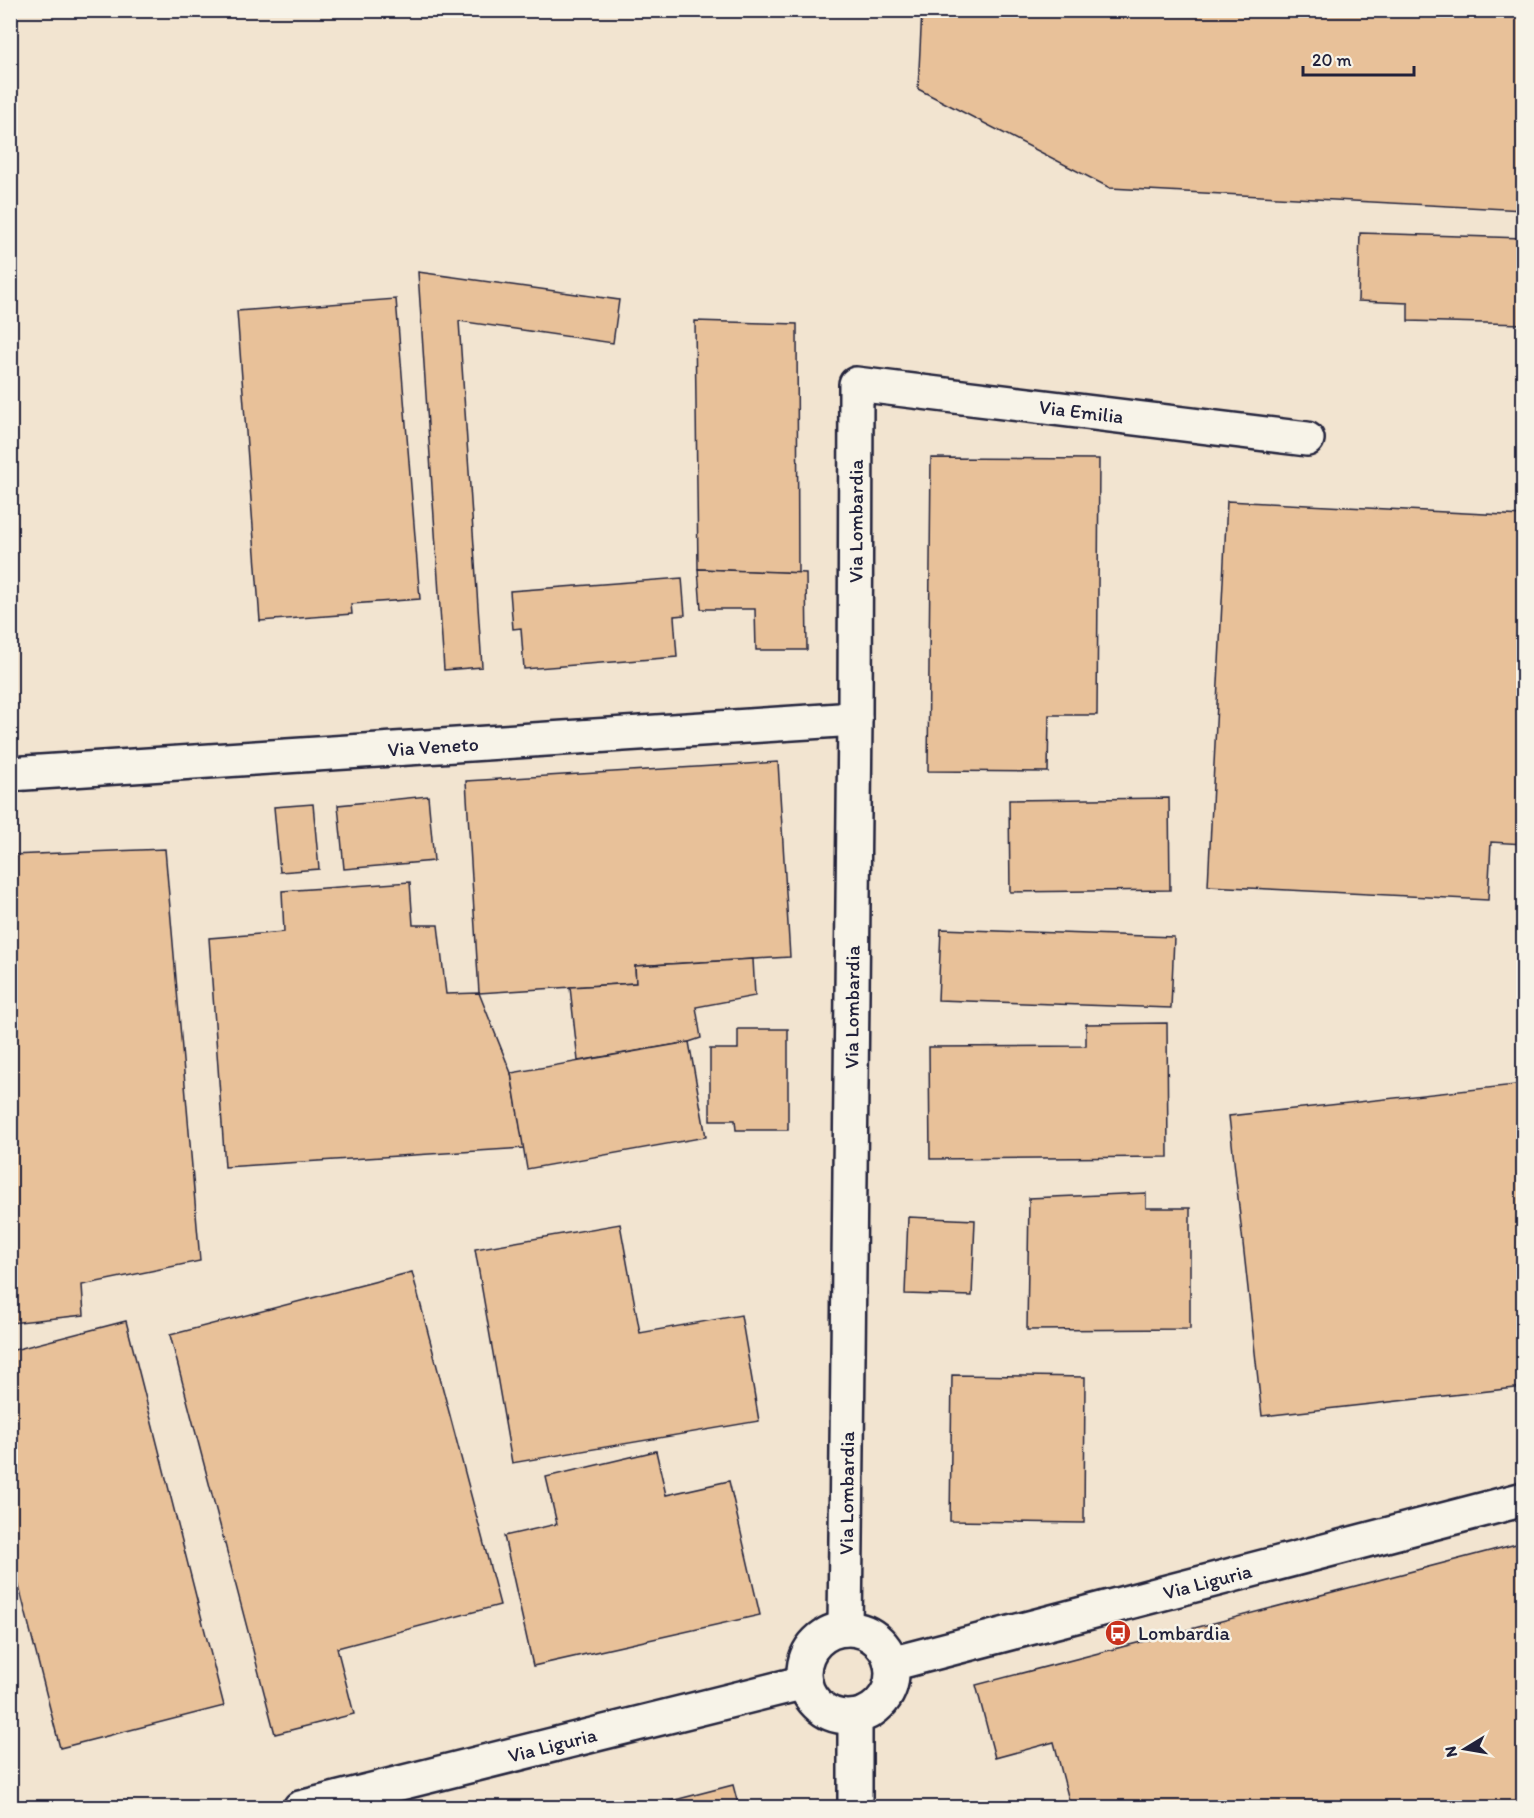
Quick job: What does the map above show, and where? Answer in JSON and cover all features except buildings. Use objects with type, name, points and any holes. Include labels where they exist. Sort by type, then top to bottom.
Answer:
[{"type":"street","name":"Via Emilia","points":[[856,384],[1307,440]]},
{"type":"street","name":"Via Lombardia","points":[[844,1629],[855,718],[856,384]]},
{"type":"street","name":"Via Veneto","points":[[10,774],[855,718]]},
{"type":"street","name":"Via Liguria","points":[[891,1664],[1524,1499]]},
{"type":"street","points":[[857,1630],[869,1634],[879,1642],[891,1664],[892,1678],[887,1693],[879,1704],[868,1712],[855,1716],[840,1716],[827,1712],[816,1704],[805,1682],[804,1668],[808,1654],[815,1643],[834,1631],[857,1630]]},
{"type":"street","name":"Via Liguria","points":[[300,1808],[805,1682]]},
{"type":"street","points":[[855,1716],[855,1808]]},
{"type":"shaded area","points":[[11,11],[1523,11],[1523,1807],[11,1807]]},
{"type":"place","name":"Lombardia","points":[[1118,1633]]}]
